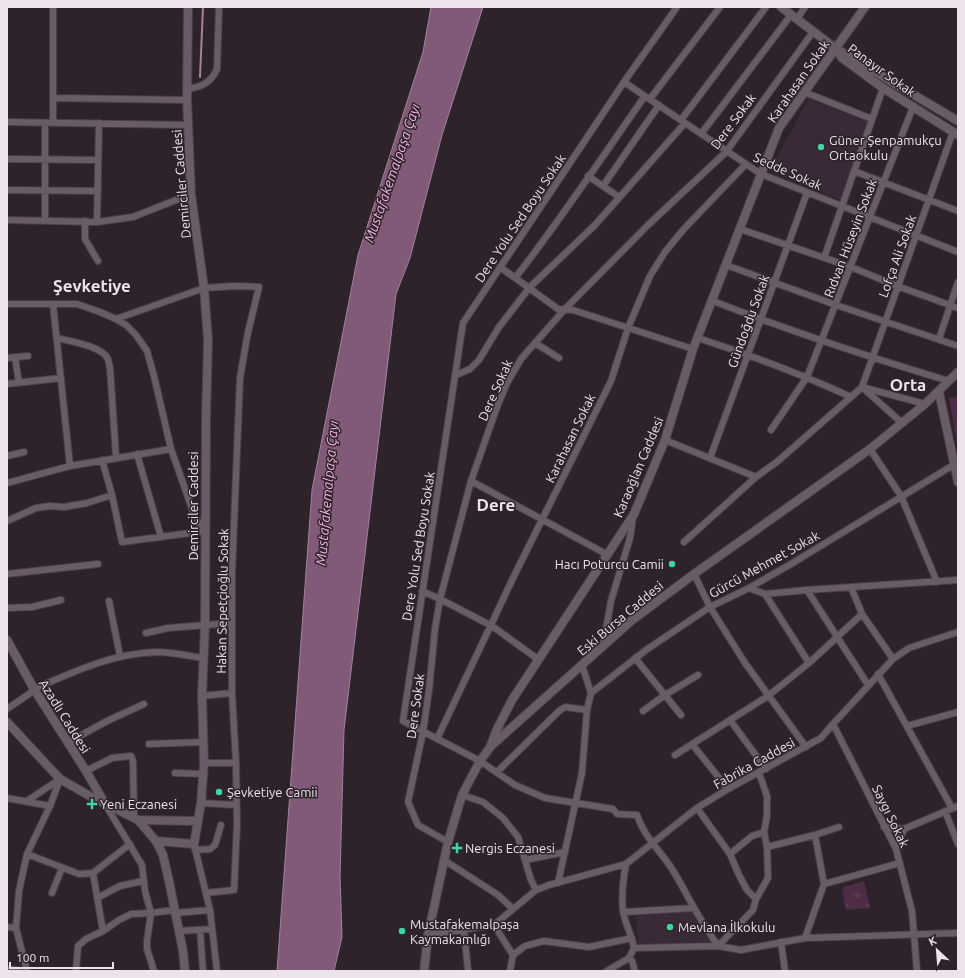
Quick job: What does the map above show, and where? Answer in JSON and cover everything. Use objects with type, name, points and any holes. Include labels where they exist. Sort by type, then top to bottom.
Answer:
[{"type":"street","points":[[53,7],[53,122]]},
{"type":"street","name":"Demirciler Caddesi","points":[[188,7],[187,100],[191,194],[204,288],[208,340],[204,531],[205,625],[202,696],[204,763],[201,803],[195,847],[210,910],[217,971]]},
{"type":"street","points":[[187,89],[203,85],[213,77],[217,69],[219,7]]},
{"type":"street","name":"Dere Yolu Sed Boyu Sokak","points":[[423,732],[403,721],[463,323],[624,82],[677,7]]},
{"type":"street","points":[[516,278],[549,235],[588,176],[720,7]]},
{"type":"street","points":[[456,375],[470,369],[479,360],[499,327],[530,287],[595,225],[620,197],[683,121],[766,7]]},
{"type":"street","points":[[781,7],[835,48]]},
{"type":"street","points":[[700,134],[794,17],[805,7]]},
{"type":"street","name":"Karahasan Sokak","points":[[761,174],[779,128],[865,7]]},
{"type":"street","name":"Dere Sokak","points":[[448,842],[418,824],[408,802],[423,732],[440,599],[471,481],[507,383],[521,359],[564,310],[637,236],[726,152],[813,32]]},
{"type":"street","name":"Panayır Sokak","points":[[835,48],[842,58],[883,88],[956,134]]},
{"type":"street","name":"Panayır Sokak","points":[[835,48],[958,121]]},
{"type":"street","name":"Sedde Sokak","points":[[624,82],[683,121],[745,165],[761,174],[958,252]]},
{"type":"street","points":[[824,258],[883,88]]},
{"type":"street","points":[[804,92],[872,119]]},
{"type":"street","points":[[53,98],[187,100]]},
{"type":"street","points":[[603,186],[659,105]]},
{"type":"street","name":"Rıdvan Hüseyin Sokak","points":[[771,430],[807,377],[913,107]]},
{"type":"street","points":[[7,122],[99,122],[188,125]]},
{"type":"street","points":[[45,122],[45,221]]},
{"type":"street","points":[[97,222],[99,122]]},
{"type":"street","name":"Lofça Ali Sokak","points":[[862,387],[897,286],[929,200],[956,134]]},
{"type":"street","points":[[7,159],[98,160]]},
{"type":"street","name":"Karahasan Sokak","points":[[437,739],[611,381],[628,328],[650,276],[665,252],[683,230],[745,165]]},
{"type":"street","points":[[854,171],[958,211]]},
{"type":"street","name":"Karaoğlan Caddesi","points":[[491,746],[503,717],[538,660],[634,514],[665,440],[693,349],[713,301],[761,174]]},
{"type":"street","points":[[588,176],[620,197]]},
{"type":"street","points":[[7,190],[98,191]]},
{"type":"street","name":"Gündoğdu Sokak","points":[[710,458],[807,193]]},
{"type":"street","points":[[7,220],[97,222],[133,217],[191,194]]},
{"type":"street","points":[[85,221],[85,239],[98,261]]},
{"type":"street","points":[[740,229],[851,267],[897,286],[958,308]]},
{"type":"street","points":[[726,265],[836,305],[958,346]]},
{"type":"street","points":[[500,267],[530,287],[558,309],[573,310],[693,349]]},
{"type":"street","points":[[939,339],[958,282]]},
{"type":"street","name":"Hakan Sepetçioğlu Sokak","points":[[204,288],[236,286],[259,287],[248,332],[240,378],[232,573],[232,693],[236,763],[234,890],[206,893]]},
{"type":"street","points":[[116,319],[204,288]]},
{"type":"street","points":[[713,301],[873,358],[949,381]]},
{"type":"street","points":[[7,304],[77,304],[116,319],[126,325],[136,335],[147,351],[171,449],[195,517],[204,531],[122,542],[112,495],[102,460]]},
{"type":"street","points":[[53,304],[70,466]]},
{"type":"street","points":[[57,338],[84,344],[104,354],[108,358],[116,457]]},
{"type":"street","points":[[698,338],[747,354],[807,377],[851,397]]},
{"type":"street","points":[[535,343],[559,358]]},
{"type":"street","points":[[7,358],[28,356]]},
{"type":"street","points":[[15,357],[19,383]]},
{"type":"street","name":"Eski Bursa Caddesi","points":[[424,971],[428,935],[448,842],[462,795],[480,761],[491,746],[631,621],[694,574],[870,449],[939,392],[958,372]]},
{"type":"street","points":[[7,384],[61,378]]},
{"type":"street","points":[[684,542],[756,477],[778,461],[862,387]]},
{"type":"street","points":[[862,387],[925,404]]},
{"type":"street","points":[[862,387],[902,423]]},
{"type":"street","points":[[939,392],[958,482]]},
{"type":"street","points":[[665,440],[756,477]]},
{"type":"street","points":[[7,482],[70,466],[116,457],[171,449]]},
{"type":"street","points":[[870,449],[901,496],[937,582]]},
{"type":"street","points":[[7,456],[24,452]]},
{"type":"street","points":[[137,454],[161,536]]},
{"type":"street","name":"Gürcü Mehmet Sokak","points":[[591,693],[635,658],[710,607],[749,588],[791,564],[955,464]]},
{"type":"street","points":[[471,481],[542,521],[608,555]]},
{"type":"street","points":[[7,520],[36,508],[87,503],[112,495]]},
{"type":"street","points":[[603,646],[611,601],[630,538],[634,514]]},
{"type":"street","points":[[7,574],[98,564]]},
{"type":"street","points":[[694,574],[710,607],[744,663],[806,748]]},
{"type":"street","points":[[749,588],[765,594],[958,580]]},
{"type":"street","points":[[851,587],[862,614],[893,659]]},
{"type":"street","points":[[806,590],[868,685]]},
{"type":"street","points":[[422,591],[492,626],[538,660]]},
{"type":"street","points":[[765,594],[809,663]]},
{"type":"street","points":[[7,608],[32,607],[61,600]]},
{"type":"street","points":[[108,601],[120,656]]},
{"type":"street","points":[[674,755],[768,696],[809,663],[862,614]]},
{"type":"street","points":[[146,633],[168,628],[232,624]]},
{"type":"street","name":"Fabrika Caddesi","points":[[626,864],[697,808],[728,789],[806,748],[821,738],[893,659],[909,648],[958,632]]},
{"type":"street","name":"Azadlı Caddesi","points":[[7,640],[34,689],[105,804]]},
{"type":"street","points":[[7,709],[34,689],[84,667],[120,656],[158,652],[203,658]]},
{"type":"street","points":[[635,658],[681,715]]},
{"type":"street","points":[[558,883],[582,773],[591,693],[582,665]]},
{"type":"street","points":[[878,674],[955,807],[904,829],[884,827]]},
{"type":"street","points":[[643,711],[665,695],[698,675]]},
{"type":"street","points":[[202,696],[232,693]]},
{"type":"street","points":[[67,743],[107,721],[144,704]]},
{"type":"street","points":[[497,772],[559,711],[565,707],[588,710]]},
{"type":"street","points":[[907,726],[958,712]]},
{"type":"street","points":[[730,720],[766,769]]},
{"type":"street","points":[[7,722],[60,779],[88,796],[136,819],[156,841],[163,855],[183,951],[185,971]]},
{"type":"street","name":"Saygı Sokak","points":[[833,724],[896,848],[912,911],[917,971]]},
{"type":"street","points":[[423,732],[480,761],[515,785],[545,798],[613,809],[617,814],[637,815],[640,825],[648,839],[653,843],[672,869],[718,946]]},
{"type":"street","points":[[149,744],[204,742]]},
{"type":"street","points":[[692,744],[728,789]]},
{"type":"street","points":[[86,771],[112,758],[131,756],[133,761],[136,819]]},
{"type":"street","points":[[204,763],[236,763]]},
{"type":"street","points":[[175,773],[203,774]]},
{"type":"street","points":[[718,946],[753,910],[756,899],[768,878],[767,848],[764,832],[767,816],[767,796],[759,773]]},
{"type":"street","points":[[28,801],[60,779]]},
{"type":"street","points":[[26,971],[16,928],[19,891],[27,854],[50,806],[60,779]]},
{"type":"street","points":[[462,795],[483,802],[503,818],[518,837],[531,880],[536,890]]},
{"type":"street","points":[[7,798],[50,806]]},
{"type":"street","points":[[201,803],[236,805]]},
{"type":"street","points":[[105,804],[142,865],[143,881],[151,913],[147,949],[154,971]]},
{"type":"street","points":[[697,808],[730,854],[747,890],[756,899]]},
{"type":"street","points":[[945,811],[958,844]]},
{"type":"street","points":[[136,819],[198,821]]},
{"type":"street","points":[[156,841],[210,849],[215,845],[221,824]]},
{"type":"street","points":[[767,848],[839,827]]},
{"type":"street","points":[[896,848],[904,829]]},
{"type":"street","points":[[730,854],[752,836],[764,832]]},
{"type":"street","points":[[805,938],[824,884],[815,835]]},
{"type":"street","points":[[27,854],[79,874],[93,873],[130,844]]},
{"type":"street","points":[[525,860],[565,852]]},
{"type":"street","points":[[444,860],[498,895],[513,909]]},
{"type":"street","points":[[824,884],[900,863]]},
{"type":"street","points":[[428,935],[494,925],[536,890],[626,864],[622,886],[624,912],[634,948],[629,958],[607,971]]},
{"type":"street","points":[[52,893],[62,868]]},
{"type":"street","points":[[93,873],[103,930]]},
{"type":"street","points":[[97,898],[120,886],[143,881]]},
{"type":"street","points":[[624,912],[694,908]]},
{"type":"street","points":[[76,971],[78,946],[82,942],[131,914],[210,910]]},
{"type":"street","points":[[494,925],[513,955]]},
{"type":"street","points":[[7,927],[16,928]]},
{"type":"street","points":[[179,931],[212,929]]},
{"type":"street","points":[[200,930],[204,971]]},
{"type":"street","points":[[464,930],[468,971]]},
{"type":"street","points":[[634,948],[718,946],[741,950],[805,938],[958,933]]},
{"type":"street","points":[[510,971],[513,955],[525,946],[544,941],[589,947],[632,938]]},
{"type":"street","points":[[781,942],[785,971]]},
{"type":"street","points":[[629,958],[632,960],[635,971]]},
{"type":"street","points":[[7,970],[18,971]]},
{"type":"shaded area","name":"Güner Şenpamukçu Ortaokulu","points":[[808,99],[868,122],[841,200],[770,171]]},
{"type":"shaded area","name":"Mevlana İlkokulu","points":[[694,912],[710,942],[638,945],[636,913]]},
{"type":"green space","points":[[958,397],[958,450],[949,398]]},
{"type":"green space","points":[[864,881],[870,908],[846,910],[842,888]]},
{"type":"water","name":"Mustafakemalpaşa Çayı","points":[[431,7],[483,7],[442,135],[410,258],[396,294],[344,730],[340,876],[342,937],[334,971],[277,971],[312,490],[358,255],[423,52]]},
{"type":"waterway","points":[[200,77],[203,7]]},
{"type":"place","name":"Güner Şenpamukçu Ortaokulu","points":[[821,147]]},
{"type":"place","name":"Hacı Poturcu Camii","points":[[672,564]]},
{"type":"place","name":"Şevketiye Camii","points":[[219,792]]},
{"type":"place","name":"Yeni Eczanesi","points":[[92,804]]},
{"type":"place","name":"Nergis Eczanesi","points":[[457,848]]},
{"type":"place","name":"Mevlana İlkokulu","points":[[670,927]]},
{"type":"place","name":"Mustafakemalpaşa Kaymakamlığı","points":[[402,931]]},
{"type":"district","name":"Şevketiye","points":[[92,286]]},
{"type":"district","name":"Orta","points":[[908,385]]},
{"type":"district","name":"Dere","points":[[496,505]]}]
